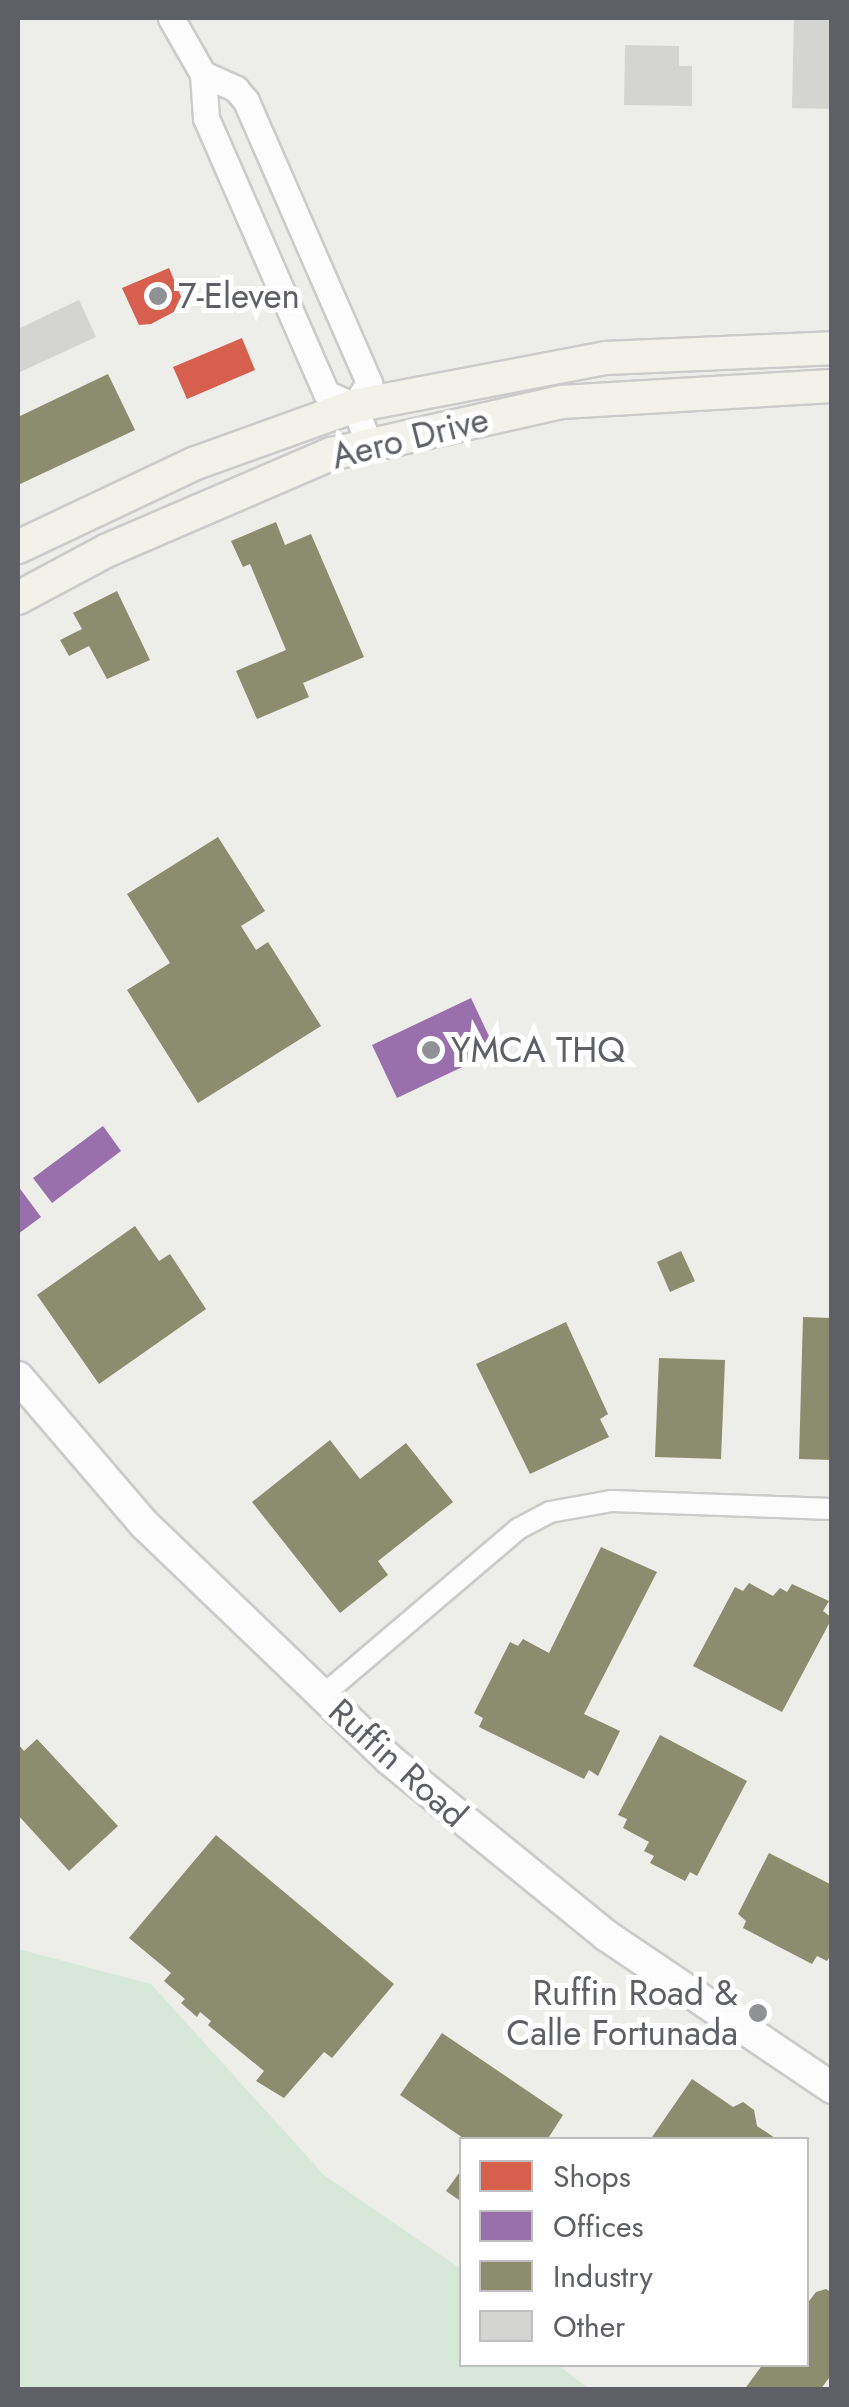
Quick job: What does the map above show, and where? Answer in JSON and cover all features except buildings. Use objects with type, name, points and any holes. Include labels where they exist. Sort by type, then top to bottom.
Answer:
[{"type":"main road","name":"Aero Drive","points":[[18,547],[196,463],[354,406],[606,358],[832,348]]},
{"type":"main road","points":[[770,388],[818,369],[832,369]]},
{"type":"main road","name":"Aero Drive","points":[[18,598],[220,500],[328,455],[562,402],[832,386]]},
{"type":"main road","name":"Ruffin Road","points":[[18,1378],[145,1525],[389,1759],[530,1878],[607,1936],[832,2088]]},
{"type":"street","points":[[171,18],[203,74],[206,118],[326,393],[354,406],[370,446]]},
{"type":"street","points":[[203,74],[236,89],[246,101],[369,383],[354,406]]},
{"type":"street","points":[[323,1695],[518,1529],[550,1512],[612,1501],[832,1509]]},
{"type":"green space","points":[[18,1949],[151,1984],[324,2175],[459,2268],[459,2367],[561,2367],[589,2389],[18,2389]]},
{"type":"place","name":"7-Eleven","points":[[158,296]]},
{"type":"place","name":"YMCA THQ","points":[[431,1050]]},
{"type":"place","name":"Ruffin Road & Calle Fortunada","points":[[758,2013]]}]
